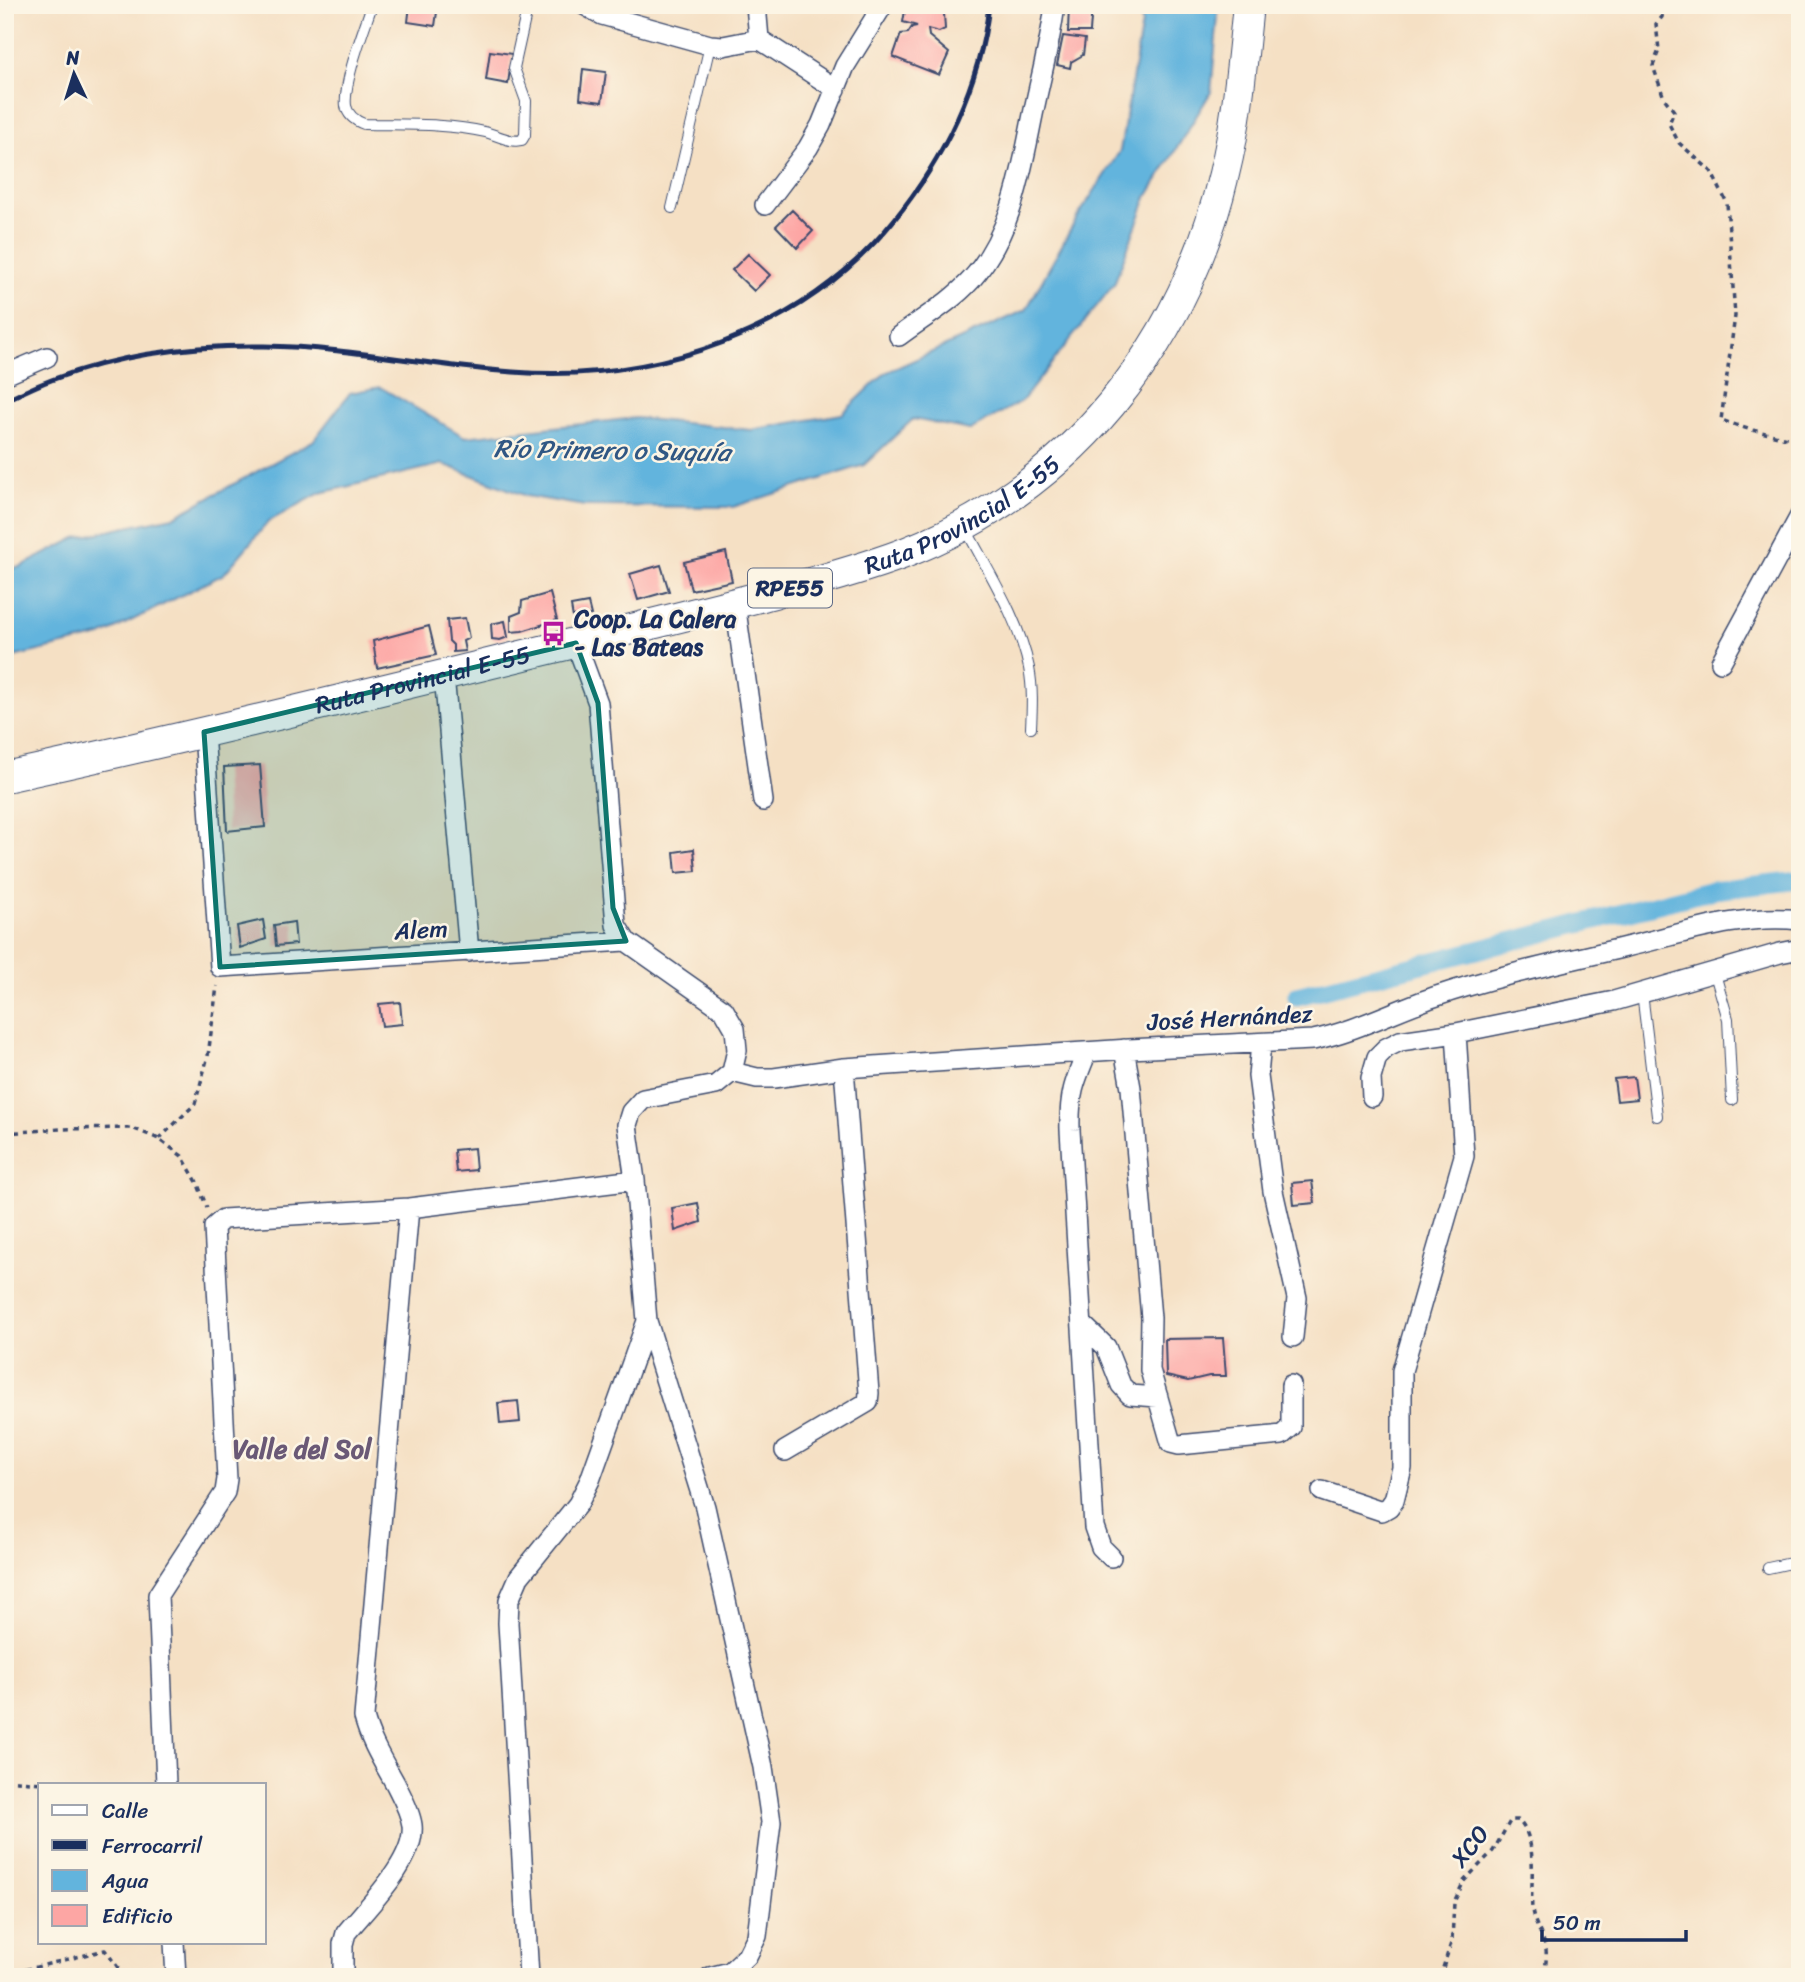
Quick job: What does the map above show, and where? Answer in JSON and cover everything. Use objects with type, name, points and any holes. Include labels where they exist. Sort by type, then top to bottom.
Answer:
[{"type":"main road","name":"Ruta Provincial E-55","points":[[5,777],[576,643],[867,566],[904,553],[965,525],[1017,493],[1070,449],[1115,402],[1156,344],[1191,275],[1218,198],[1238,102],[1248,5]]},
{"type":"street","points":[[584,5],[602,15],[710,45],[723,46],[759,39],[836,89]]},
{"type":"street","points":[[757,5],[759,39]]},
{"type":"street","points":[[765,205],[808,148],[821,125],[845,66],[883,5]]},
{"type":"street","points":[[899,336],[956,295],[972,279],[993,249],[1002,230],[1018,185],[1055,5]]},
{"type":"street","points":[[5,375],[47,357]]},
{"type":"street","points":[[1721,662],[1800,516]]},
{"type":"street","points":[[735,603],[764,801]]},
{"type":"street","points":[[576,643],[598,703],[616,925],[626,941],[724,1010],[735,1029],[737,1050],[732,1072],[716,1085],[643,1099],[631,1112],[627,1125],[635,1180],[647,1321],[705,1507],[763,1768],[771,1822],[757,1936],[747,1956],[730,1972],[710,1977]]},
{"type":"street","points":[[444,675],[469,952]]},
{"type":"street","points":[[204,732],[219,967]]},
{"type":"street","name":"José Hernández","points":[[732,1072],[757,1078],[774,1078],[845,1068],[1124,1049],[1313,1040],[1338,1035],[1460,989],[1729,923],[1760,919],[1800,920]]},
{"type":"street","name":"Alem","points":[[219,967],[626,941]]},
{"type":"street","points":[[1372,1097],[1371,1078],[1377,1057],[1386,1048],[1400,1041],[1456,1033],[1614,1001],[1800,949]]},
{"type":"street","points":[[1322,1491],[1382,1511],[1390,1507],[1400,1481],[1403,1432],[1402,1371],[1464,1156],[1456,1033]]},
{"type":"street","points":[[1262,1042],[1258,1076],[1273,1191],[1296,1290],[1293,1337]]},
{"type":"street","points":[[1124,1049],[1131,1088],[1151,1318],[1150,1370],[1171,1443],[1179,1445],[1282,1435],[1291,1427],[1292,1385]]},
{"type":"street","points":[[1087,1052],[1072,1086],[1069,1105],[1094,1527],[1101,1547],[1111,1557]]},
{"type":"street","points":[[785,1451],[868,1402],[845,1068]]},
{"type":"street","points":[[166,1783],[158,1595],[225,1492],[227,1479],[214,1227],[223,1219],[409,1208],[635,1180]]},
{"type":"street","points":[[344,1977],[343,1944],[346,1933],[404,1861],[411,1845],[412,1825],[407,1805],[369,1734],[364,1717],[409,1208]]},
{"type":"street","points":[[529,1977],[508,1623],[509,1600],[519,1577],[579,1504],[647,1321]]},
{"type":"street","points":[[1082,1324],[1106,1347],[1121,1385],[1130,1395],[1158,1397]]},
{"type":"street","points":[[174,1944],[176,1977]]},
{"type":"lane","points":[[372,5],[348,87],[346,106],[349,115],[364,124],[459,127],[516,141],[522,140],[525,135],[526,101],[514,68],[528,5]]},
{"type":"lane","points":[[672,208],[710,45]]},
{"type":"lane","points":[[965,525],[1017,630],[1029,668],[1031,728]]},
{"type":"lane","points":[[1715,974],[1728,1019],[1732,1100]]},
{"type":"lane","points":[[1642,993],[1657,1116]]},
{"type":"lane","points":[[1768,1568],[1800,1562]]},
{"type":"path","points":[[1664,5],[1662,17],[1656,24],[1659,50],[1653,66],[1664,98],[1674,111],[1669,124],[1679,143],[1711,171],[1727,203],[1735,316],[1721,420],[1800,441]]},
{"type":"path","points":[[159,1139],[195,1104],[208,1056],[219,967]]},
{"type":"path","points":[[5,1133],[132,1128],[159,1139],[183,1156],[197,1182],[214,1227]]},
{"type":"path","points":[[5,1780],[42,1783]]},
{"type":"path","name":"XCO","points":[[1440,1977],[1452,1940],[1454,1902],[1464,1881],[1493,1851],[1511,1820],[1518,1820],[1526,1831],[1530,1846],[1534,1874],[1532,1911],[1546,1949],[1545,1977]]},
{"type":"path","points":[[7,1977],[12,1973],[105,1950],[119,1969],[114,1977]]},
{"type":"highlighted area","points":[[576,643],[598,703],[613,908],[626,941],[220,967],[204,732]]},
{"type":"water","name":"Río Primero o Suquía","points":[[1138,5],[1219,5],[1211,92],[1147,197],[1114,284],[1022,401],[970,430],[913,419],[864,465],[733,507],[585,506],[526,496],[443,464],[320,493],[269,521],[224,574],[101,636],[5,659],[5,569],[20,567],[76,538],[173,517],[313,441],[350,393],[380,387],[465,437],[636,418],[751,430],[842,414],[885,373],[1026,310],[1077,218],[1120,151],[1142,23]]},
{"type":"building","points":[[410,5],[438,5],[435,26],[408,22]]},
{"type":"building","points":[[906,5],[935,5],[944,14],[945,29],[939,32],[928,29],[929,36],[949,53],[939,75],[893,57],[901,34],[908,33],[912,27],[917,26],[903,22]]},
{"type":"building","points":[[1069,5],[1092,5],[1090,32],[1068,32]]},
{"type":"building","points":[[1063,36],[1085,39],[1083,55],[1071,62],[1070,68],[1057,65]]},
{"type":"building","points":[[490,51],[512,54],[508,84],[486,80]]},
{"type":"building","points":[[583,69],[606,72],[602,102],[580,99]]},
{"type":"building","points":[[792,210],[813,231],[797,248],[776,226]]},
{"type":"building","points":[[748,254],[770,275],[754,291],[732,270]]},
{"type":"building","points":[[726,552],[732,581],[691,590],[684,562]]},
{"type":"building","points":[[661,565],[669,591],[638,600],[630,574]]},
{"type":"building","points":[[550,593],[557,620],[511,632],[511,616],[521,612],[522,601]]},
{"type":"building","points":[[588,603],[591,615],[573,618],[571,606]]},
{"type":"building","points":[[465,618],[469,638],[463,641],[465,651],[453,652],[447,620]]},
{"type":"building","points":[[505,621],[508,637],[492,639],[491,624]]},
{"type":"building","points":[[429,626],[436,655],[377,668],[373,641]]},
{"type":"building","points":[[260,765],[265,827],[227,831],[224,767]]},
{"type":"building","points":[[694,849],[696,871],[676,873],[674,852]]},
{"type":"building","points":[[263,920],[266,939],[240,948],[237,926]]},
{"type":"building","points":[[294,922],[296,944],[276,946],[274,925]]},
{"type":"building","points":[[400,1002],[402,1024],[382,1026],[379,1004]]},
{"type":"building","points":[[1634,1077],[1637,1099],[1617,1101],[1614,1079]]},
{"type":"building","points":[[474,1148],[476,1170],[456,1172],[454,1150]]},
{"type":"building","points":[[1312,1181],[1315,1203],[1294,1205],[1292,1183]]},
{"type":"building","points":[[698,1203],[701,1222],[675,1231],[672,1208]]},
{"type":"building","points":[[1223,1338],[1226,1376],[1209,1376],[1188,1381],[1166,1376],[1165,1339]]},
{"type":"building","points":[[518,1401],[520,1422],[500,1424],[498,1403]]},
{"type":"waterway","points":[[1297,996],[1713,890],[1800,880]]},
{"type":"railway","points":[[5,401],[79,370],[131,357],[185,349],[295,347],[513,372],[566,373],[620,369],[672,359],[723,342],[771,321],[816,293],[857,259],[894,220],[928,172],[957,119],[978,63],[989,5]]},
{"type":"place","name":"Coop. La Calera - Las Bateas","points":[[554,633]]},
{"type":"district","name":"Valle del Sol","points":[[302,1449]]}]
